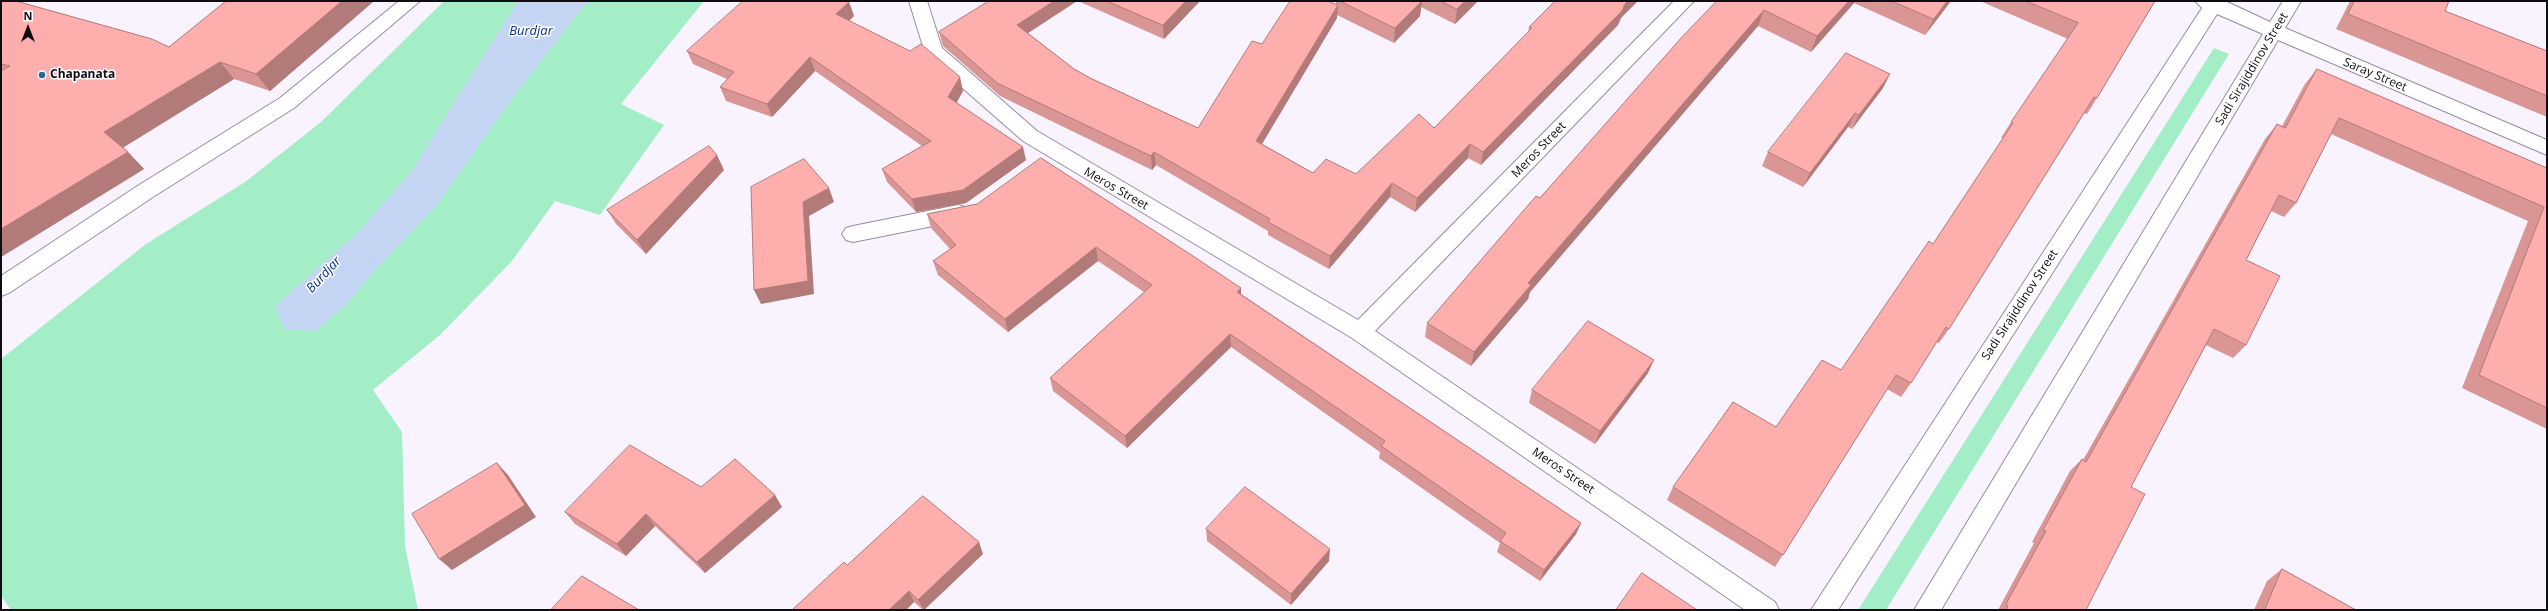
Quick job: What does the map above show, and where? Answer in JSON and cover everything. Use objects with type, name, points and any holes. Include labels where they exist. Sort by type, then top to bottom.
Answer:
[{"type":"street","points":[[1,288],[146,192],[287,103],[411,1]]},
{"type":"street","name":"Meros Street","points":[[918,1],[933,52],[1030,136],[1054,152],[1360,332],[1766,610]]},
{"type":"street","name":"Meros Street","points":[[1360,332],[1685,1]]},
{"type":"street","name":"Sadi Sirajiddinov Street","points":[[1927,610],[2292,1]]},
{"type":"street","name":"Sadi Sirajiddinov Street","points":[[1824,610],[2211,2]]},
{"type":"street","name":"Saray Street","points":[[2211,2],[2274,31],[2547,148]]},
{"type":"street","points":[[1035,166],[1054,152]]},
{"type":"street","points":[[853,234],[973,211],[979,206]]},
{"type":"green space","points":[[444,1],[704,1],[621,104],[664,125],[600,215],[555,201],[512,261],[440,335],[373,390],[402,432],[405,546],[418,610],[11,610],[1,596],[1,359],[146,244],[245,182],[321,122]]},
{"type":"green space","points":[[2214,48],[2229,54],[1886,610],[1858,610]]},
{"type":"water","name":"Burdjar","points":[[518,1],[588,1],[517,92],[436,206],[374,271],[345,306],[315,331],[284,329],[275,306],[356,234],[409,175]]},
{"type":"building","points":[[1,1],[16,1],[152,39],[169,47],[226,1],[342,1],[256,74],[220,62],[104,132],[128,152],[1,229],[1,71],[10,66],[1,64]]},
{"type":"building","points":[[743,1],[849,2],[836,14],[910,51],[921,44],[960,77],[948,97],[1023,147],[963,190],[912,199],[882,169],[931,141],[810,57],[767,104],[720,87],[734,72],[687,51]]},
{"type":"building","points":[[989,1],[1054,1],[1017,25],[1074,69],[1090,78],[1198,128],[1252,41],[1262,44],[1290,1],[1327,1],[1338,5],[1256,141],[1313,173],[1326,159],[1356,174],[1419,114],[1434,128],[1532,28],[1529,27],[1555,1],[1628,1],[1622,11],[1483,152],[1470,144],[1417,198],[1392,183],[1330,256],[1268,222],[1270,219],[1154,152],[1151,156],[997,83],[939,32]]},
{"type":"building","points":[[1107,1],[1186,1],[1163,25]]},
{"type":"building","points":[[1340,1],[1422,1],[1395,28]]},
{"type":"building","points":[[1441,1],[1465,1],[1457,9]]},
{"type":"building","points":[[1717,1],[1849,1],[1817,36],[1764,10],[1528,283],[1531,285],[1474,352],[1427,323],[1536,196],[1540,198],[1682,37]]},
{"type":"building","points":[[1892,1],[1947,1],[1934,19]]},
{"type":"building","points":[[2026,1],[2155,1],[2097,98],[2094,97],[1949,329],[1946,327],[1911,383],[1896,375],[1783,555],[1673,487],[1733,402],[1776,427],[1822,360],[1841,370],[1929,241],[1933,244],[2013,123],[2011,122],[2078,23]]},
{"type":"building","points":[[2355,1],[2449,1],[2445,11],[2547,51],[2547,96],[2348,14]]},
{"type":"building","points":[[1846,53],[1890,74],[1859,115],[1855,113],[1810,173],[1768,152]]},
{"type":"building","points":[[2317,69],[2547,168],[2547,408],[2479,375],[2544,207],[2339,118],[2296,203],[2279,195],[2246,260],[2280,276],[2246,345],[2214,329],[2131,487],[2145,494],[2086,610],[2006,610],[2008,606],[2006,604],[2046,531],[2043,530],[2082,459],[2086,462],[2277,124],[2285,128]]},
{"type":"building","points":[[709,146],[717,155],[637,240],[607,210]]},
{"type":"building","points":[[1041,158],[1241,288],[1237,292],[1581,523],[1544,570],[1500,541],[1506,533],[1381,446],[1385,441],[1230,334],[1125,436],[1050,378],[1152,285],[1096,247],[1005,319],[933,261],[956,245],[927,214],[977,204]]},
{"type":"building","points":[[804,159],[829,188],[803,202],[808,281],[754,290],[751,187]]},
{"type":"building","points":[[1588,321],[1654,360],[1600,431],[1532,390]]},
{"type":"building","points":[[630,445],[701,487],[735,459],[775,495],[697,562],[646,514],[617,544],[565,512]]},
{"type":"building","points":[[497,463],[525,505],[439,559],[412,514]]},
{"type":"building","points":[[1245,487],[1330,549],[1291,594],[1206,529]]},
{"type":"building","points":[[923,496],[979,542],[918,600],[909,591],[889,610],[792,610],[844,562],[847,565]]},
{"type":"building","points":[[2282,569],[2356,610],[2265,610]]},
{"type":"building","points":[[1642,573],[1697,610],[1616,610]]},
{"type":"building","points":[[582,576],[639,610],[551,610]]},
{"type":"place","name":"Chapanata","points":[[42,75]]}]
